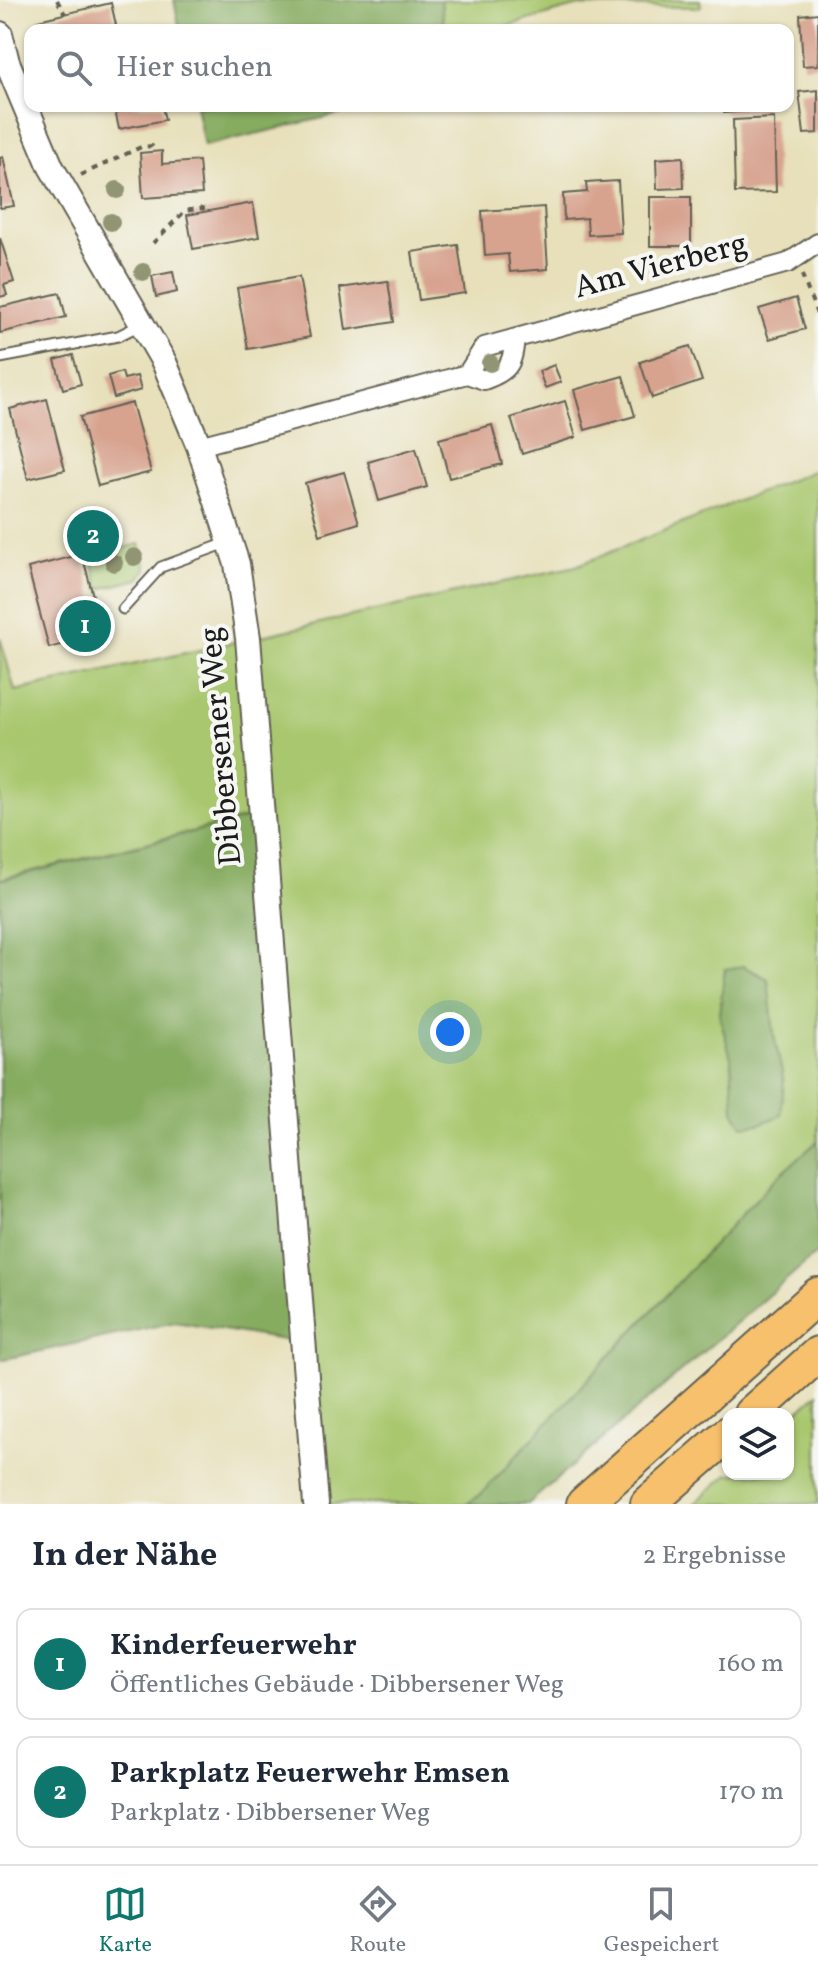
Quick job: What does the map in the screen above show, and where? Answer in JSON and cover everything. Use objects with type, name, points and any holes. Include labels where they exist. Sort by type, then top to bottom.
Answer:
[{"type":"highway","points":[[584,1504],[818,1295]]},
{"type":"highway","points":[[758,1408],[818,1354]]},
{"type":"highway","points":[[648,1504],[722,1439]]},
{"type":"street","name":"Dibbersener Weg","points":[[0,34],[7,62],[24,103]]},
{"type":"street","name":"Dibbersener Weg","points":[[28,112],[51,167],[164,362],[199,446],[237,564],[248,638],[316,1504]]},
{"type":"street","name":"Am Vierberg","points":[[467,374],[484,347],[788,263],[818,243]]},
{"type":"street","points":[[199,446],[467,374],[484,380],[505,372],[513,358],[515,339]]},
{"type":"lane","points":[[0,358],[118,336],[142,324]]},
{"type":"lane","points":[[123,609],[161,567],[230,542]]},
{"type":"path","points":[[57,0],[65,14]]},
{"type":"path","points":[[61,184],[141,147],[152,146],[153,152]]},
{"type":"path","points":[[153,243],[185,211],[203,208],[203,212]]},
{"type":"path","points":[[796,258],[818,317]]},
{"type":"green space","points":[[174,0],[441,0],[443,24],[179,24]]},
{"type":"green space","points":[[441,0],[700,0],[701,7],[579,6],[514,24],[443,24]]},
{"type":"green space","points":[[197,112],[348,112],[204,146]]},
{"type":"green space","points":[[818,469],[818,1141],[775,1179],[480,1495],[467,1504],[327,1504],[259,815],[0,879],[0,637],[15,691],[576,566]]},
{"type":"green space","points":[[140,544],[147,569],[139,579],[99,589],[91,556]]},
{"type":"green space","points":[[260,815],[302,1343],[175,1322],[0,1360],[0,880]]},
{"type":"green space","points":[[743,966],[768,979],[774,1035],[784,1082],[781,1115],[760,1124],[743,1126],[734,1111],[731,1058],[719,1014],[725,969]]},
{"type":"green space","points":[[818,1141],[818,1252],[528,1504],[467,1504],[480,1495],[775,1179]]},
{"type":"green space","points":[[818,1393],[818,1504],[694,1504],[722,1479],[794,1480],[794,1415]]},
{"type":"building","points":[[111,3],[116,24],[39,24],[38,20]]},
{"type":"building","points":[[818,13],[818,65],[803,66],[800,15]]},
{"type":"building","points":[[818,90],[818,133],[804,134],[799,92]]},
{"type":"building","points":[[115,112],[163,112],[165,120],[119,129]]},
{"type":"building","points":[[774,118],[776,192],[735,193],[733,120]]},
{"type":"building","points":[[162,151],[162,164],[199,161],[202,194],[143,198],[140,153]]},
{"type":"building","points":[[3,157],[14,206],[0,208],[0,158]]},
{"type":"building","points":[[683,157],[684,188],[657,189],[656,159]]},
{"type":"building","points":[[618,181],[621,233],[588,235],[587,218],[564,220],[563,194],[587,192],[586,183]]},
{"type":"building","points":[[650,197],[691,197],[691,246],[650,246]]},
{"type":"building","points":[[253,203],[259,237],[193,249],[187,215]]},
{"type":"building","points":[[544,207],[548,269],[510,272],[508,254],[485,256],[482,211]]},
{"type":"building","points":[[0,238],[14,282],[4,285],[7,295],[0,297]]},
{"type":"building","points":[[458,245],[465,293],[419,300],[412,252]]},
{"type":"building","points":[[173,272],[177,292],[156,297],[152,276]]},
{"type":"building","points":[[299,277],[310,337],[248,349],[237,288]]},
{"type":"building","points":[[388,281],[394,322],[346,330],[340,288]]},
{"type":"building","points":[[60,293],[66,317],[0,333],[0,307]]},
{"type":"building","points":[[796,298],[805,329],[769,339],[759,309]]},
{"type":"building","points":[[690,346],[702,381],[652,398],[640,362]]},
{"type":"building","points":[[73,355],[81,384],[63,389],[55,360]]},
{"type":"building","points":[[554,365],[561,382],[545,388],[539,371]]},
{"type":"building","points":[[122,372],[124,379],[137,376],[141,390],[114,398],[108,376]]},
{"type":"building","points":[[623,376],[635,416],[585,430],[574,390]]},
{"type":"building","points":[[47,399],[65,470],[28,479],[10,409]]},
{"type":"building","points":[[565,401],[576,437],[522,454],[511,418]]},
{"type":"building","points":[[132,403],[151,472],[98,486],[80,417]]},
{"type":"building","points":[[492,425],[502,464],[449,478],[439,439]]},
{"type":"building","points":[[416,448],[427,487],[379,501],[368,462]]},
{"type":"building","points":[[344,472],[359,523],[320,535],[305,483]]},
{"type":"building","points":[[82,554],[103,634],[49,648],[28,568]]},
{"type":"place","name":"Parkplatz Feuerwehr Emsen","points":[[93,536]]},
{"type":"place","name":"Kinderfeuerwehr","points":[[85,626]]}]
